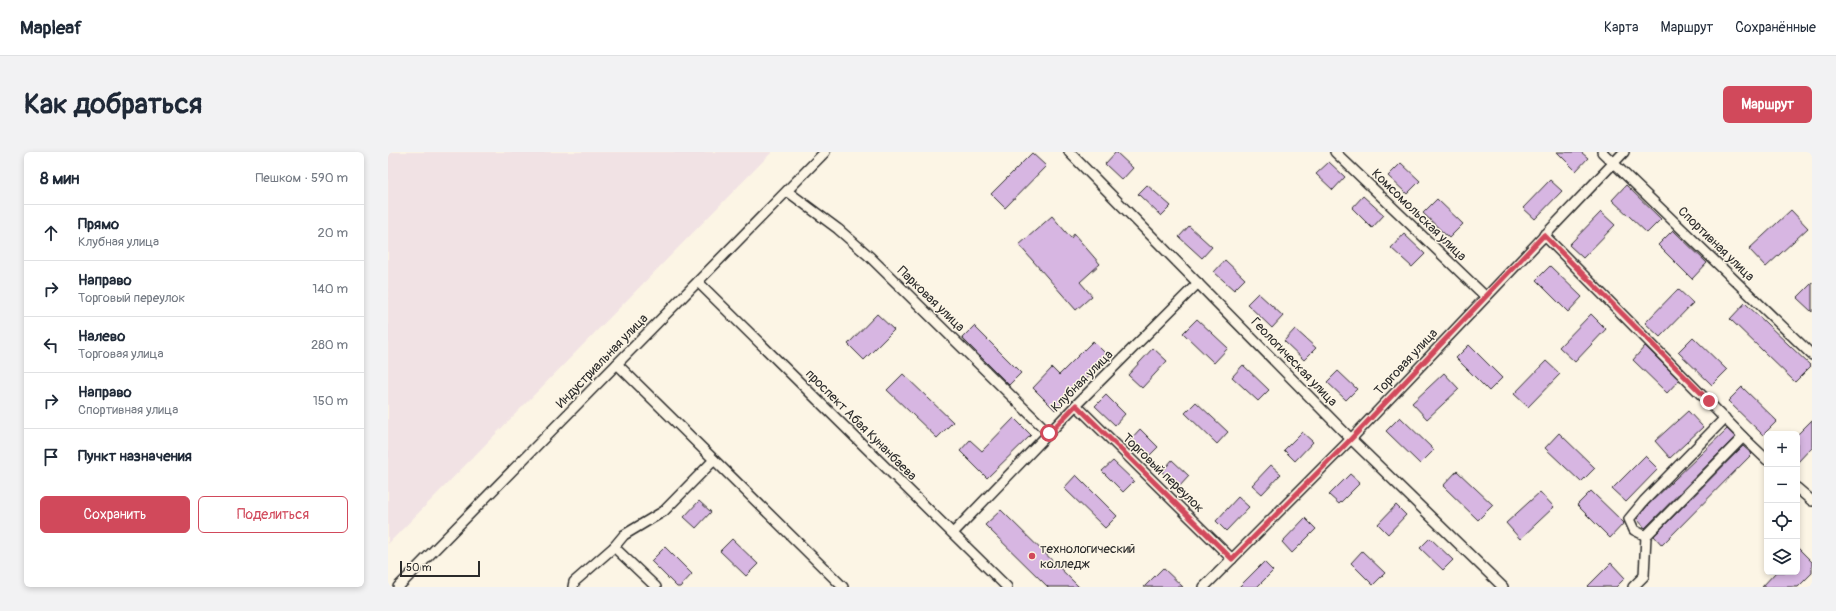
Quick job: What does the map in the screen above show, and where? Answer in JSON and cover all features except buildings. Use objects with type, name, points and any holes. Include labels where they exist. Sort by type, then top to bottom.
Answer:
[{"type":"street","name":"Индустриальная улица","points":[[398,587],[825,152]]},
{"type":"street","name":"Геологическая улица","points":[[1069,152],[1351,439],[1503,587]]},
{"type":"street","name":"Комсомольская улица","points":[[1335,152],[1485,296]]},
{"type":"street","name":"Спортивная улица","points":[[1602,152],[1812,355]]},
{"type":"street","name":"Торговая улица","points":[[1204,587],[1351,439],[1485,296],[1624,152]]},
{"type":"street","name":"Парковая улица","points":[[787,191],[838,229],[870,257],[1049,433]]},
{"type":"street","points":[[1544,235],[1764,457]]},
{"type":"street","name":"проспект Абая Кунанбаева","points":[[698,282],[1007,587]]},
{"type":"street","name":"Клубная улица","points":[[953,534],[1076,405],[1198,284]]},
{"type":"street","points":[[617,364],[843,587]]},
{"type":"street","name":"Торговый переулок","points":[[1076,405],[1232,559]]},
{"type":"street","points":[[1646,536],[1634,530],[1629,519],[1644,501],[1724,418]]},
{"type":"street","points":[[1632,587],[1644,576],[1646,536],[1743,437]]},
{"type":"street","points":[[573,587],[574,582],[614,547],[624,535],[664,511],[714,460]]},
{"type":"street","points":[[1800,491],[1812,502]]},
{"type":"street","points":[[614,547],[656,587]]},
{"type":"shaded area","points":[[388,152],[772,152],[388,544]]},
{"type":"place","name":"технологический колледж","points":[[1032,556]]},
{"type":"route","points":[[1049,433],[1076,405],[1232,559],[1351,439],[1544,235],[1709,401]]}]
